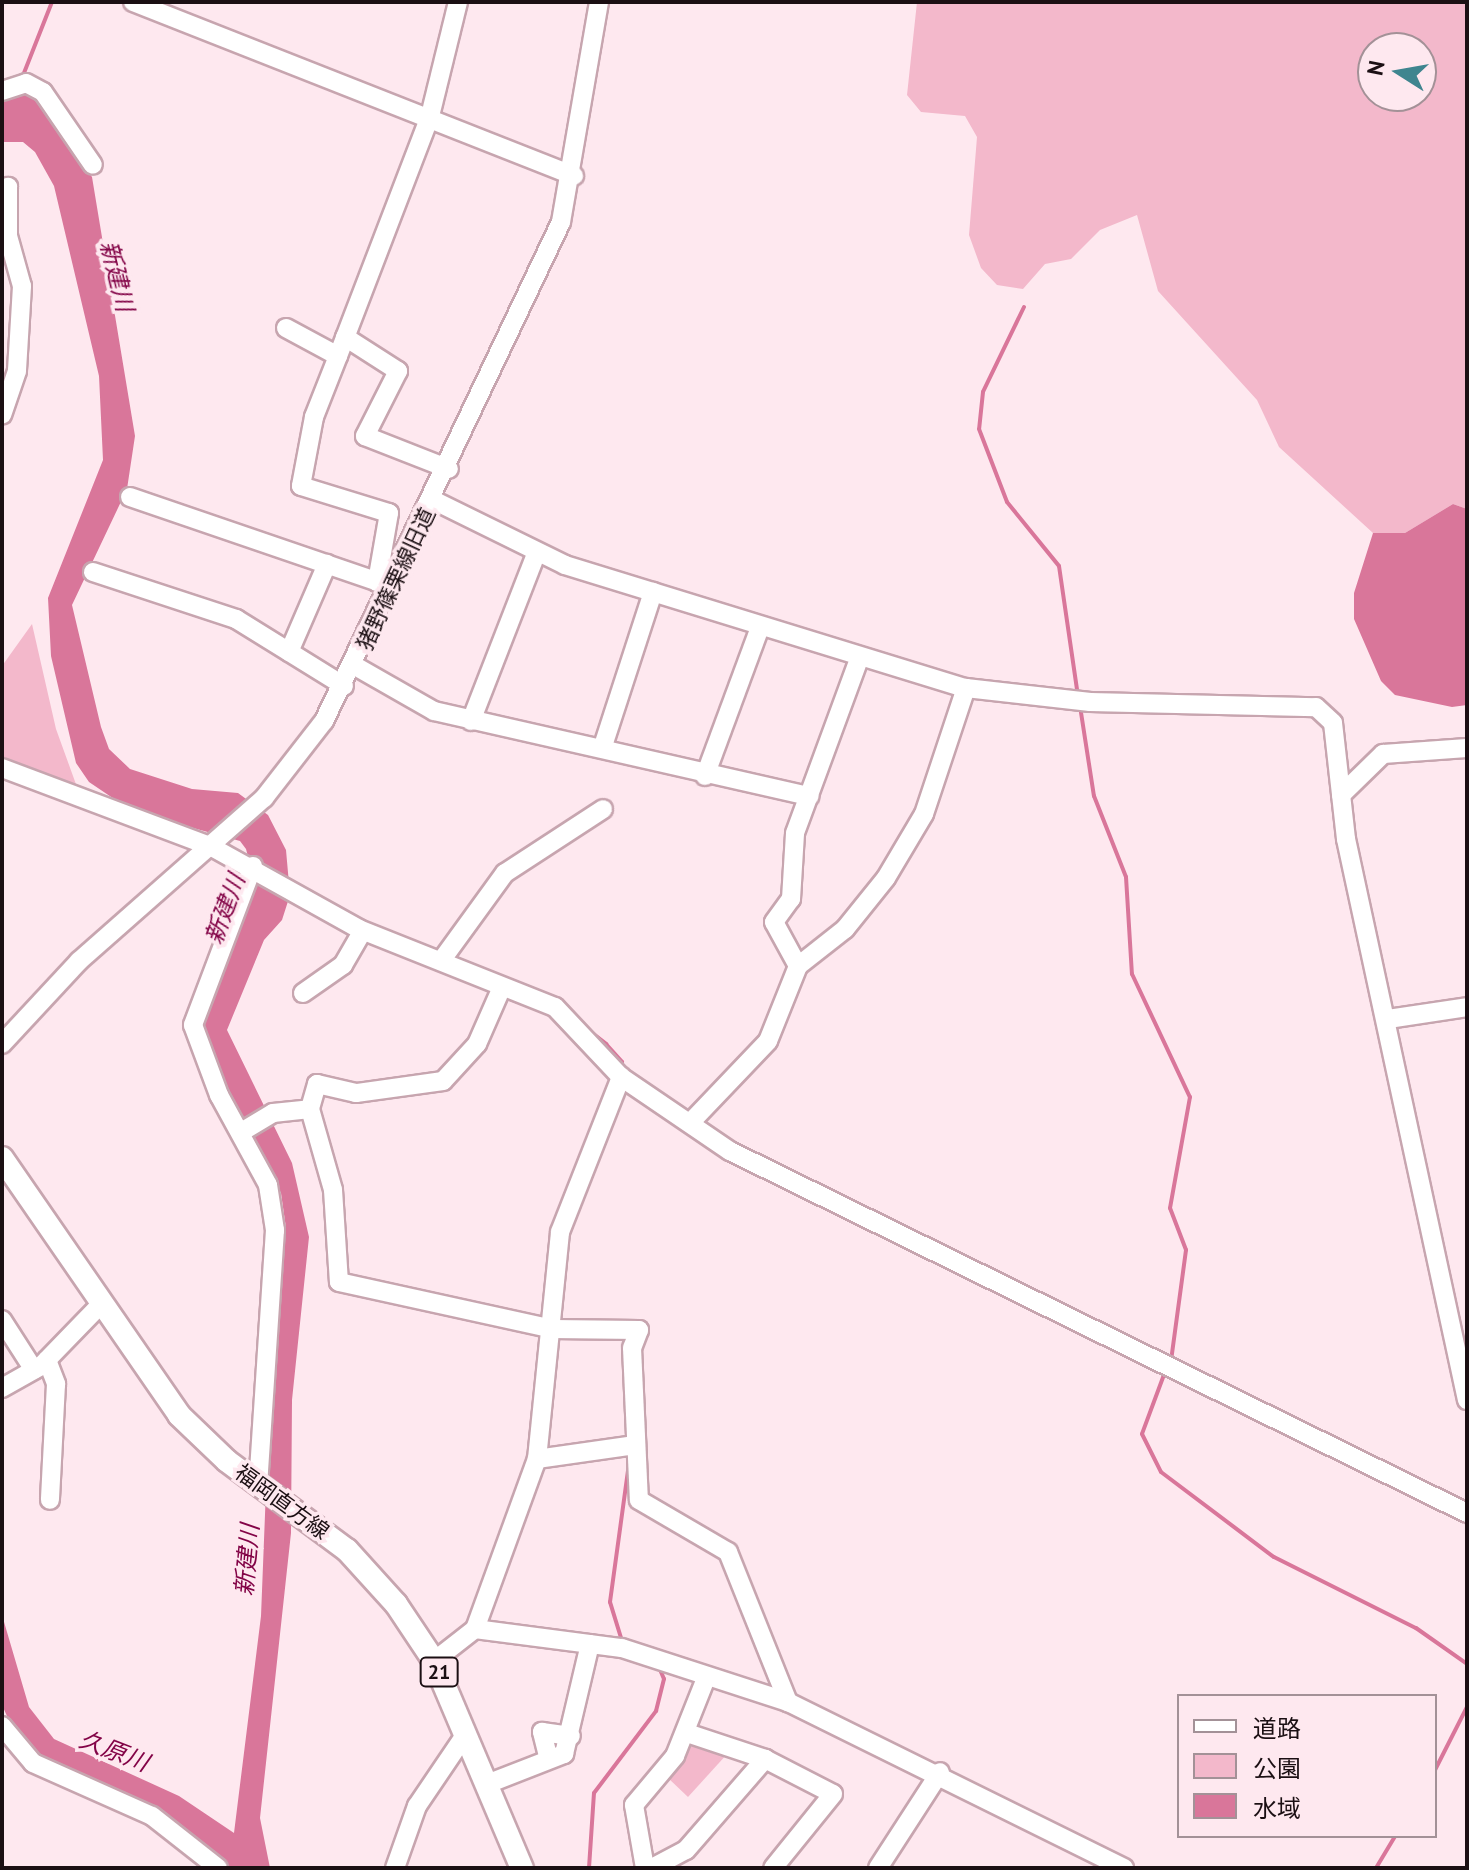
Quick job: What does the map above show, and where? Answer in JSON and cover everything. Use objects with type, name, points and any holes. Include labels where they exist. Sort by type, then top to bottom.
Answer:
[{"type":"main road","name":"福岡直方線","points":[[2,1158],[179,1415],[375,1580],[434,1661],[522,1868]]},
{"type":"street","points":[[133,2],[430,116],[574,176]]},
{"type":"street","points":[[130,497],[385,584],[389,513],[301,486],[314,417],[430,116],[458,2]]},
{"type":"street","name":"猪野篠栗線旧道","points":[[2,1044],[79,961],[264,798],[344,686],[355,666],[385,584],[449,469],[530,300],[574,176],[599,2]]},
{"type":"street","points":[[2,91],[26,83],[43,92],[93,165]]},
{"type":"street","points":[[2,190],[8,187],[8,236],[22,286],[17,371],[2,415]]},
{"type":"street","points":[[286,328],[338,356]]},
{"type":"street","points":[[345,337],[398,371],[365,436],[449,469]]},
{"type":"street","points":[[433,500],[536,554],[859,659],[966,688],[1090,702],[1316,707],[1333,723],[1341,795],[1467,1400]]},
{"type":"street","points":[[471,721],[536,554]]},
{"type":"street","points":[[289,652],[327,564]]},
{"type":"street","points":[[93,572],[236,619],[344,686]]},
{"type":"street","points":[[603,746],[653,592]]},
{"type":"street","points":[[705,776],[760,627]]},
{"type":"street","points":[[798,966],[774,922],[791,899],[795,833],[859,659]]},
{"type":"street","points":[[355,666],[434,711],[603,746],[705,776],[809,796]]},
{"type":"street","points":[[690,1123],[768,1041],[798,966],[845,929],[886,878],[924,814],[966,688]]},
{"type":"street","points":[[1341,795],[1383,754],[1467,748]]},
{"type":"street","points":[[2,768],[210,846],[253,866],[363,931],[560,1010],[621,1077],[765,1169],[1467,1513]]},
{"type":"street","points":[[441,961],[505,873],[603,809]]},
{"type":"street","points":[[253,866],[193,1025],[202,1059],[243,1131],[268,1185],[277,1250],[258,1484]]},
{"type":"street","points":[[303,993],[343,965],[363,931]]},
{"type":"street","points":[[502,987],[477,1044],[443,1081],[356,1093],[317,1084],[310,1109],[333,1190],[339,1282],[552,1329],[639,1330],[632,1348],[639,1500],[728,1552],[788,1702]]},
{"type":"street","points":[[1388,1019],[1467,1007]]},
{"type":"street","points":[[434,1661],[475,1629],[537,1459],[560,1232],[621,1077]]},
{"type":"street","points":[[243,1131],[273,1113],[310,1109]]},
{"type":"street","points":[[2,1388],[41,1365],[101,1304]]},
{"type":"street","points":[[2,1320],[56,1384],[50,1500]]},
{"type":"street","points":[[537,1459],[635,1445]]},
{"type":"street","points":[[475,1629],[590,1644],[788,1702],[940,1772],[1115,1866]]},
{"type":"street","points":[[487,1784],[548,1756],[564,1754],[571,1736],[590,1644]]},
{"type":"street","points":[[645,1868],[634,1805],[687,1733],[706,1678]]},
{"type":"street","points":[[2,1726],[33,1763],[152,1816],[218,1868]]},
{"type":"street","points":[[687,1733],[765,1759],[833,1794],[773,1868]]},
{"type":"street","points":[[395,1868],[417,1806],[465,1735]]},
{"type":"street","points":[[652,1868],[686,1850],[765,1759]]},
{"type":"street","points":[[878,1868],[940,1772]]},
{"type":"green space","points":[[917,2],[1467,2],[1467,509],[1453,504],[1405,533],[1373,533],[1279,447],[1257,400],[1158,291],[1137,215],[1100,230],[1071,259],[1045,264],[1023,289],[997,285],[981,268],[969,235],[977,137],[965,116],[921,112],[907,95]]},
{"type":"green space","points":[[32,624],[56,729],[77,787],[2,757],[2,666]]},
{"type":"green space","points":[[694,1740],[728,1753],[688,1797],[667,1777]]},
{"type":"water","points":[[24,89],[37,96],[92,177],[135,436],[127,489],[72,605],[101,727],[109,749],[130,769],[192,789],[238,793],[268,815],[286,850],[290,895],[282,920],[264,940],[227,1030],[292,1163],[309,1237],[292,1400],[291,1533],[260,1818],[270,1868],[230,1868],[155,1812],[38,1757],[16,1736],[2,1705],[2,1615],[29,1707],[54,1739],[179,1796],[234,1833],[261,1616],[272,1337],[286,1228],[281,1193],[205,1053],[199,1022],[254,880],[246,849],[240,841],[132,811],[89,782],[76,763],[51,656],[48,598],[103,460],[99,376],[54,186],[35,152],[23,142],[2,142],[2,97]]},
{"type":"water","points":[[1453,504],[1467,509],[1467,705],[1452,707],[1395,695],[1381,681],[1354,619],[1354,593],[1373,533],[1405,533]]},
{"type":"waterway","points":[[22,78],[52,2]]},
{"type":"waterway","points":[[1024,307],[983,392],[979,429],[1007,502],[1059,566],[1078,697]]},
{"type":"waterway","points":[[1080,706],[1094,796],[1126,877],[1132,974],[1190,1097],[1170,1208],[1186,1250],[1171,1361]]},
{"type":"waterway","points":[[504,997],[529,1006]]},
{"type":"waterway","points":[[582,1025],[622,1062],[618,1068]]},
{"type":"waterway","points":[[1165,1372],[1142,1434],[1161,1472],[1274,1557],[1416,1628],[1467,1664]]},
{"type":"waterway","points":[[622,1641],[610,1602],[629,1463]]},
{"type":"waterway","points":[[589,1868],[594,1793],[656,1711],[664,1679],[659,1667]]},
{"type":"waterway","points":[[1437,1766],[1467,1707]]},
{"type":"waterway","points":[[1376,1868],[1394,1838]]},
{"type":"water label","name":"新建川","points":[[117,276]]},
{"type":"water label","name":"新建川","points":[[225,909]]},
{"type":"water label","name":"新建川","points":[[247,1560]]},
{"type":"water label","name":"久原川","points":[[114,1751]]}]
